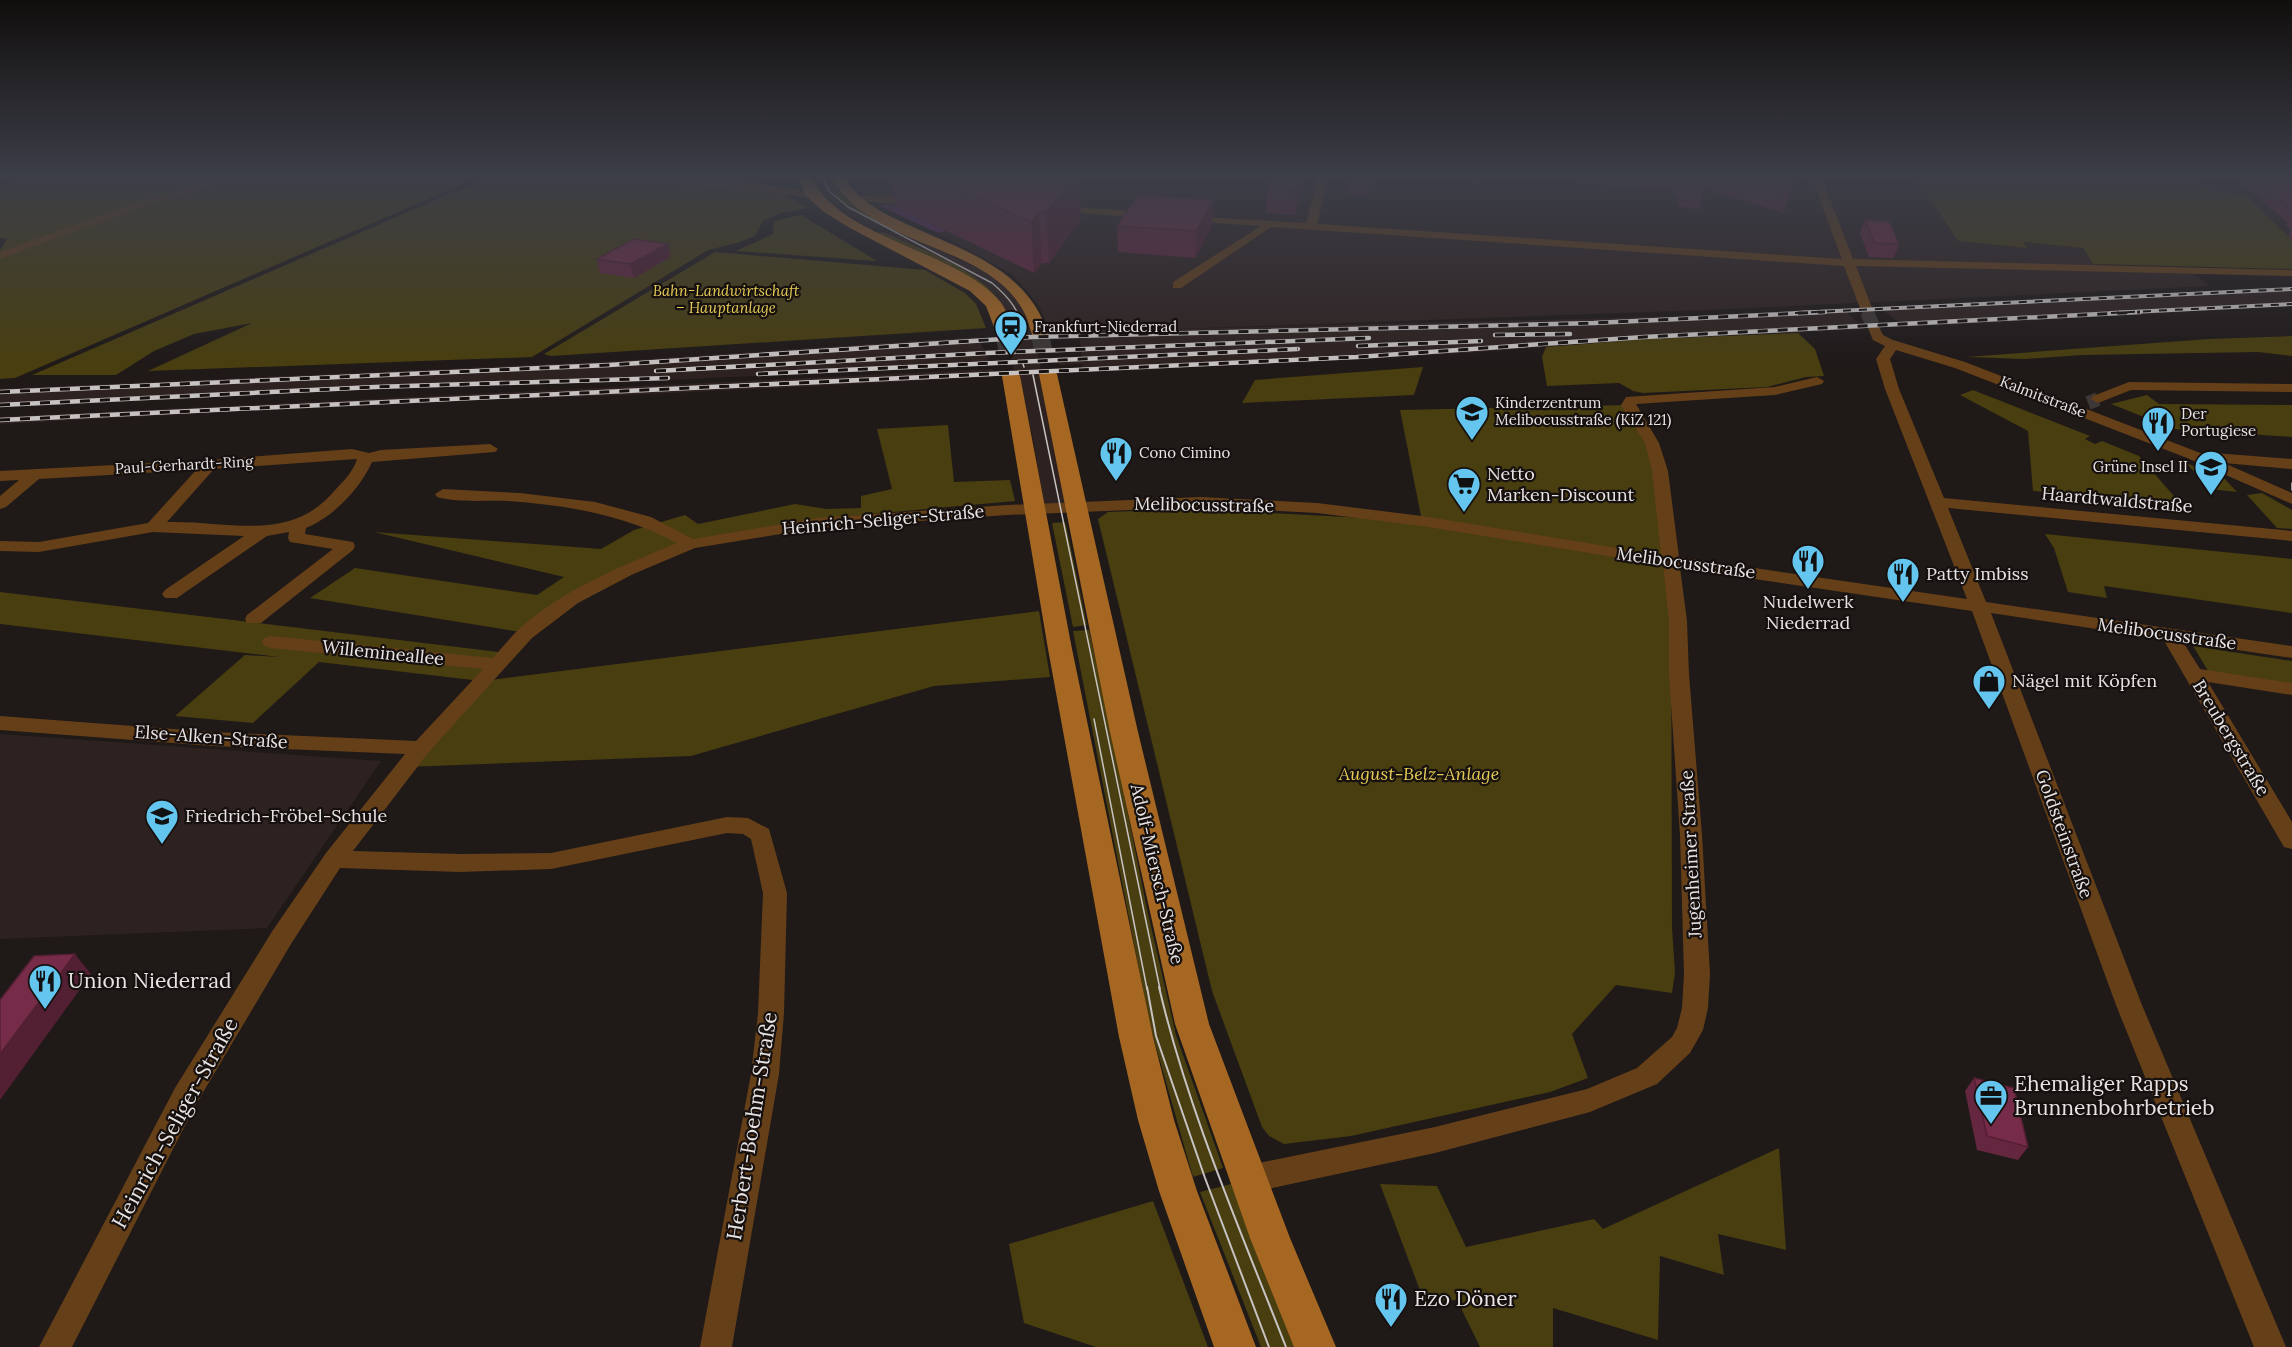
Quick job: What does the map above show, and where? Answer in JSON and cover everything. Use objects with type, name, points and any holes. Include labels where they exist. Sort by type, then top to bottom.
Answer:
[{"type":"main road","points":[[883,239],[948,271],[980,290],[995,306],[1005,336]]},
{"type":"main road","points":[[928,239],[979,262],[1001,276],[1027,303],[1040,334]]},
{"type":"main road","name":"Adolf-Miersch-Straße","points":[[1048,372],[1124,732],[1192,1024],[1270,1238],[1315,1347]]},
{"type":"main road","points":[[1011,374],[1037,508],[1060,649],[1136,1037],[1156,1120],[1178,1191],[1235,1347]]},
{"type":"street","points":[[0,256],[46,239]]},
{"type":"street","points":[[1177,285],[1249,239]]},
{"type":"street","points":[[1503,239],[1849,262],[2292,273]]},
{"type":"street","points":[[1840,239],[1866,308]]},
{"type":"street","points":[[1874,328],[1881,339],[1893,345]]},
{"type":"street","name":"Kalmitstraße","points":[[1893,345],[1960,365],[2192,455]]},
{"type":"street","name":"Goldsteinstraße","points":[[1893,345],[1883,360],[1892,389],[1979,606],[2128,1005],[2270,1347]]},
{"type":"street","name":"Jugenheimer Straße","points":[[1249,1179],[1435,1140],[1590,1100],[1647,1076],[1681,1045],[1690,1030],[1695,1008],[1697,974],[1691,835],[1679,674],[1678,621],[1660,471],[1652,443],[1628,405],[1630,400],[1775,391],[1817,381]]},
{"type":"street","points":[[2073,409],[2129,386],[2292,388]]},
{"type":"street","name":"Paul-Gerhardt-Ring","points":[[0,476],[209,465],[352,454],[362,455],[365,459],[381,455],[490,449]]},
{"type":"street","points":[[2192,455],[2292,464]]},
{"type":"street","points":[[2192,455],[2244,476],[2292,500]]},
{"type":"street","points":[[0,546],[19,549],[42,548],[153,527],[174,526],[261,532],[298,525],[329,509],[363,465],[365,459]]},
{"type":"street","points":[[2244,476],[2237,468],[2238,465],[2252,461]]},
{"type":"street","points":[[153,527],[209,465]]},
{"type":"street","points":[[0,504],[35,474]]},
{"type":"street","points":[[443,494],[533,497],[587,505],[646,522],[691,544]]},
{"type":"street","name":"Melibocusstraße","points":[[1077,506],[1201,502],[1317,508],[1422,521],[1671,561],[2292,652]]},
{"type":"street","name":"Haardtwaldstraße","points":[[1938,502],[2292,536]]},
{"type":"street","name":"Heinrich-Seliger-Straße","points":[[55,1347],[184,1097],[282,937],[334,859],[422,748],[496,663],[525,634],[572,598],[625,571],[691,544],[818,523],[1077,506]]},
{"type":"street","points":[[254,619],[347,546],[296,538],[298,525]]},
{"type":"street","points":[[171,594],[261,532]]},
{"type":"street","name":"Breubergstraße","points":[[2170,635],[2292,841]]},
{"type":"street","name":"Willemineallee","points":[[271,642],[496,663]]},
{"type":"street","name":"Melibocusstraße","points":[[2193,674],[2292,689]]},
{"type":"street","name":"Else-Alken-Straße","points":[[0,723],[213,739],[422,748]]},
{"type":"street","name":"Herbert-Boehm-Straße","points":[[334,859],[459,863],[551,861],[727,825],[748,826],[761,835],[774,893],[771,1013],[765,1074],[716,1347]]},
{"type":"shaded area","points":[[885,239],[916,239],[994,276],[1019,301],[1032,326],[1069,505],[1044,506],[1032,433],[1018,390],[1001,307]]},
{"type":"shaded area","points":[[948,239],[1957,239],[1958,241],[2026,248],[2022,242],[2083,248],[2093,264],[2193,274],[2210,286],[1729,309],[1179,329],[1738,315],[1843,309],[1865,329],[1648,339],[1464,353],[1090,372],[1083,371],[1082,364],[1060,365],[1059,362],[1082,361],[1079,333],[1069,333],[1066,326],[1048,325],[1037,303],[1013,275]]},
{"type":"shaded area","points":[[2254,239],[2292,239],[2292,269],[2282,268]]},
{"type":"shaded area","points":[[2292,287],[2292,306],[1905,327],[1880,308]]},
{"type":"shaded area","points":[[977,337],[992,365],[647,381],[437,386],[0,407],[0,389],[618,361]]},
{"type":"shaded area","points":[[993,369],[993,377],[651,394],[391,403],[0,424],[0,417]]},
{"type":"shaded area","name":"Friedrich-Fröbel-Schule","points":[[0,734],[381,761],[267,928],[0,939]]},
{"type":"green space","points":[[7,239],[336,239],[15,378],[0,379],[0,250]]},
{"type":"green space","points":[[346,239],[748,239],[708,250],[532,357],[148,371],[252,323],[194,334],[154,351],[116,375],[32,375]]},
{"type":"green space","points":[[762,239],[840,239],[877,261],[736,251]]},
{"type":"green space","points":[[885,239],[899,239],[922,249],[978,280],[993,293],[1004,309],[1011,327],[1006,328],[1001,307]]},
{"type":"green space","points":[[1957,239],[2291,239],[2292,269],[2093,264],[2083,248],[2023,242],[2027,248],[1958,241]]},
{"type":"green space","name":"Bahn-Landwirtschaft – Hauptanlage","points":[[715,252],[925,270],[965,293],[976,304],[986,328],[551,356],[544,354]]},
{"type":"green space","points":[[1798,333],[1815,349],[1824,376],[1806,377],[1767,387],[1643,393],[1633,391],[1619,383],[1547,386],[1542,357],[1546,347],[1648,339]]},
{"type":"green space","points":[[2292,336],[2292,356],[2258,352],[2082,355],[2025,359],[1966,357],[2209,339]]},
{"type":"green space","points":[[1423,367],[1414,395],[1242,403],[1255,380]]},
{"type":"green space","points":[[1973,390],[2090,436],[2085,439],[2095,444],[2102,441],[2139,456],[2180,503],[2033,491],[2028,431],[1960,395]]},
{"type":"green space","points":[[2147,395],[2159,404],[2292,405],[2292,437],[2174,429],[2111,404]]},
{"type":"green space","name":"August-Belz-Anlage","points":[[1628,405],[1660,471],[1671,561],[1672,928],[1675,973],[1672,993],[1616,985],[1572,1034],[1588,1078],[1550,1092],[1351,1136],[1284,1144],[1269,1136],[1262,1127],[1212,991],[1098,519],[1108,512],[1192,509],[1422,521],[1400,410]]},
{"type":"green space","points":[[948,425],[954,482],[1010,480],[1015,501],[816,519],[691,544],[521,632],[310,598],[355,568],[537,595],[564,577],[374,532],[601,549],[634,530],[685,515],[698,524],[795,504],[826,509],[861,508],[861,496],[892,489],[877,429]]},
{"type":"green space","points":[[2186,463],[2224,478],[2237,492],[2210,489]]},
{"type":"green space","points":[[2262,493],[2292,510],[2292,529],[2277,528],[2247,495]]},
{"type":"green space","points":[[1065,522],[1087,625],[1073,627],[1052,523]]},
{"type":"green space","points":[[2045,534],[2292,559],[2292,613],[2104,586],[2107,598],[2068,592],[2054,548]]},
{"type":"green space","points":[[0,592],[507,653],[482,681],[1039,611],[1050,677],[934,686],[691,756],[406,767],[481,681],[319,662],[253,723],[175,716],[245,655],[280,657],[0,624]]},
{"type":"green space","points":[[1089,630],[1147,909],[1176,1035],[1223,1168],[1193,1177],[1150,1026],[1073,631]]},
{"type":"green space","points":[[2193,646],[2292,661],[2292,686],[2210,674]]},
{"type":"green space","points":[[1779,1148],[1786,1250],[1718,1234],[1724,1275],[1660,1256],[1658,1340],[1553,1308],[1553,1347],[1480,1347],[1457,1300],[1424,1301],[1380,1184],[1437,1186],[1466,1247],[1594,1219],[1603,1229]]},
{"type":"green space","points":[[1235,1183],[1298,1347],[1261,1347],[1200,1192]]},
{"type":"green space","points":[[1153,1201],[1208,1347],[1096,1347],[1024,1323],[1009,1244]]},
{"type":"building","points":[[634,239],[668,244],[630,264],[597,259]]},
{"type":"building","points":[[1872,239],[1897,239],[1899,244],[1874,243]]},
{"type":"building","points":[[75,954],[0,1054],[0,1000],[34,956]]},
{"type":"building","points":[[1974,1078],[2014,1088],[2028,1147],[1987,1136]]},
{"type":"tunnel","points":[[1866,308],[1868,313]]},
{"type":"tunnel","points":[[1867,312],[1874,328]]},
{"type":"tunnel","points":[[1040,334],[1046,363]]},
{"type":"tunnel","points":[[1005,336],[1010,364]]},
{"type":"tunnel","points":[[2088,403],[2098,399]]},
{"type":"tram line","points":[[908,239],[992,283],[1013,306],[1020,319],[1024,335]]},
{"type":"tram line","points":[[1033,375],[1160,989]]},
{"type":"tram line","points":[[2292,483],[2292,490]]},
{"type":"tram line","points":[[1094,719],[1147,989]]},
{"type":"tram line","points":[[1147,987],[1156,1036],[1205,1178],[1269,1347]]},
{"type":"tram line","points":[[1159,987],[1200,1124],[1286,1347]]},
{"type":"railway","points":[[1795,313],[2292,289]]},
{"type":"railway","points":[[2111,313],[2292,304]]},
{"type":"railway","points":[[0,392],[609,365],[1032,337],[1594,323],[1825,312]]},
{"type":"railway","points":[[0,420],[1357,357],[1644,337],[2140,312]]},
{"type":"railway","points":[[1495,335],[1570,334]]},
{"type":"railway","points":[[656,371],[987,353],[1369,338]]},
{"type":"railway","points":[[1358,346],[1481,341]]},
{"type":"railway","points":[[758,374],[1298,349]]},
{"type":"railway","points":[[0,405],[375,387],[668,378]]},
{"type":"place","name":"Frankfurt-Niederrad","points":[[1011,356]]},
{"type":"place","name":"Kinderzentrum Melibocusstraße (KiZ 121)","points":[[1472,441]]},
{"type":"place","name":"Der Portugiese","points":[[2158,452]]},
{"type":"place","name":"Cono Cimino","points":[[1116,482]]},
{"type":"place","name":"Grüne Insel II","points":[[2211,496]]},
{"type":"place","name":"Netto Marken-Discount","points":[[1464,513]]},
{"type":"place","name":"Nudelwerk Niederrad","points":[[1808,590]]},
{"type":"place","name":"Patty Imbiss","points":[[1903,603]]},
{"type":"place","name":"Nägel mit Köpfen","points":[[1989,710]]},
{"type":"place","name":"Friedrich-Fröbel-Schule","points":[[162,845]]},
{"type":"place","name":"Union Niederrad","points":[[45,1010]]},
{"type":"place","name":"Ehemaliger Rapps Brunnenbohrbetrieb","points":[[1991,1125]]},
{"type":"place","name":"Ezo Döner","points":[[1391,1328]]}]
